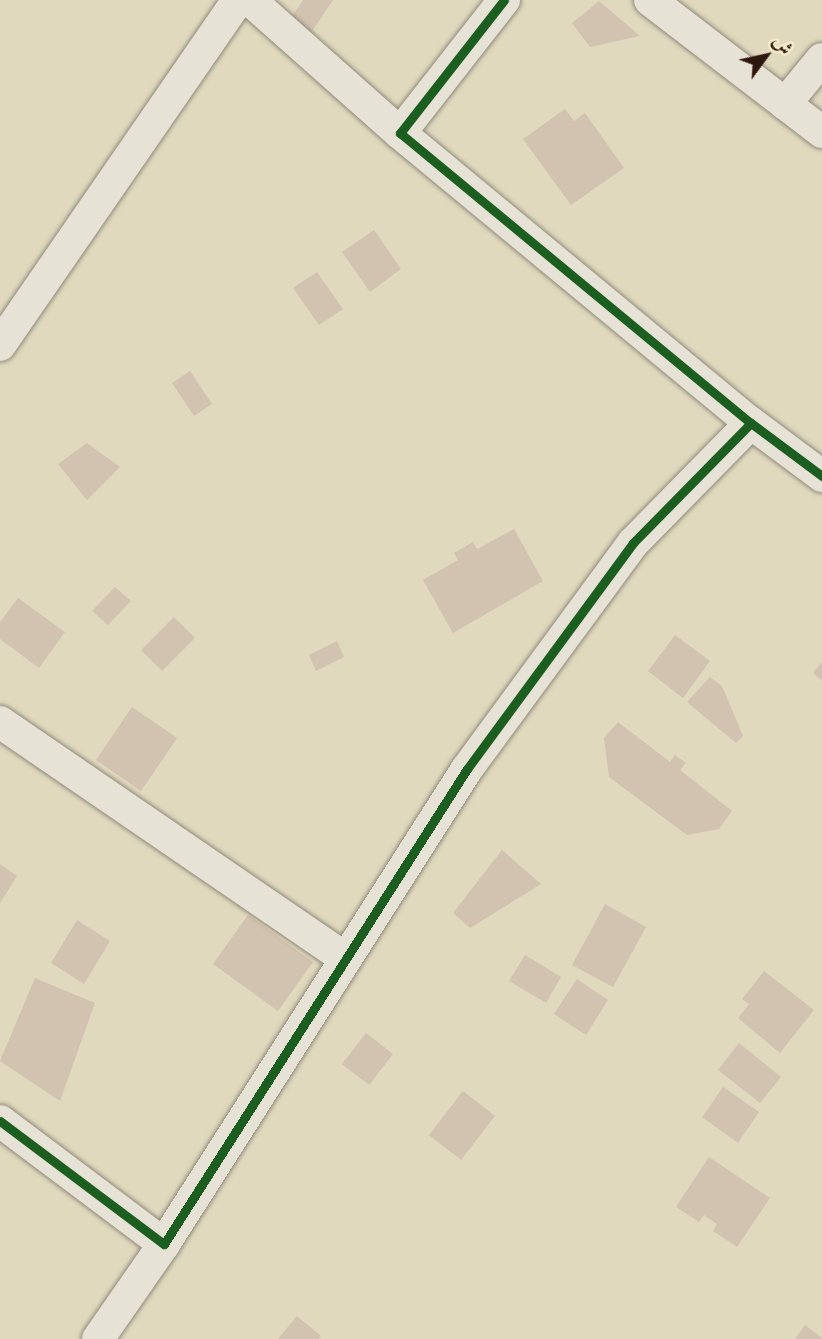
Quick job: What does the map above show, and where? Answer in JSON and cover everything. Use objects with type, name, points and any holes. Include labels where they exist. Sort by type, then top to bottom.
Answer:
[{"type":"street","points":[[0,345],[239,0]]},
{"type":"street","points":[[250,0],[400,133],[751,423],[822,476]]},
{"type":"street","points":[[400,133],[504,0]]},
{"type":"street","points":[[650,0],[822,132]]},
{"type":"street","points":[[785,104],[822,59]]},
{"type":"street","points":[[98,1339],[164,1244],[467,769],[633,542],[751,423]]},
{"type":"street","points":[[0,722],[346,959]]},
{"type":"street","points":[[0,1121],[164,1244]]},
{"type":"building","points":[[303,0],[333,0],[303,45],[282,31]]},
{"type":"building","points":[[599,1],[640,36],[590,47],[572,23]]},
{"type":"building","points":[[565,109],[574,121],[585,113],[624,168],[571,205],[523,139]]},
{"type":"building","points":[[374,230],[401,269],[370,292],[342,252]]},
{"type":"building","points":[[317,272],[343,309],[319,325],[293,288]]},
{"type":"building","points":[[190,371],[212,404],[194,416],[172,383]]},
{"type":"building","points":[[87,443],[120,467],[87,500],[58,464]]},
{"type":"building","points":[[514,529],[543,581],[453,633],[423,580],[458,560],[454,553],[473,542],[477,549]]},
{"type":"building","points":[[115,587],[131,601],[108,625],[92,611]]},
{"type":"building","points":[[18,598],[65,632],[39,668],[0,639],[0,622]]},
{"type":"building","points":[[174,617],[195,638],[162,671],[141,650]]},
{"type":"building","points":[[675,635],[710,661],[683,698],[648,671]]},
{"type":"building","points":[[337,641],[344,657],[316,671],[309,655]]},
{"type":"building","points":[[822,662],[822,681],[813,673]]},
{"type":"building","points":[[710,677],[722,686],[743,736],[736,743],[687,702]]},
{"type":"building","points":[[132,707],[177,738],[141,791],[96,760]]},
{"type":"building","points":[[618,722],[670,762],[675,755],[686,763],[680,770],[732,811],[719,829],[687,835],[609,777],[604,738]]},
{"type":"building","points":[[502,850],[541,884],[470,928],[453,913]]},
{"type":"building","points":[[0,864],[17,876],[0,903]]},
{"type":"building","points":[[605,904],[646,927],[613,987],[572,965]]},
{"type":"building","points":[[248,915],[313,962],[278,1011],[213,964]]},
{"type":"building","points":[[77,920],[110,941],[84,984],[51,963]]},
{"type":"building","points":[[525,955],[561,977],[546,1003],[509,981]]},
{"type":"building","points":[[764,971],[814,1010],[780,1053],[738,1018],[749,1004],[742,999]]},
{"type":"building","points":[[35,978],[95,1003],[60,1101],[0,1061]]},
{"type":"building","points":[[577,979],[608,1000],[586,1035],[554,1014]]},
{"type":"building","points":[[366,1033],[393,1054],[369,1085],[342,1064]]},
{"type":"building","points":[[739,1043],[781,1077],[760,1103],[718,1070]]},
{"type":"building","points":[[723,1087],[759,1112],[738,1143],[702,1117]]},
{"type":"building","points":[[463,1091],[495,1116],[461,1160],[429,1135]]},
{"type":"building","points":[[709,1157],[770,1198],[737,1247],[713,1231],[717,1224],[704,1215],[699,1222],[676,1207]]},
{"type":"building","points":[[297,1316],[321,1336],[319,1339],[278,1339]]},
{"type":"building","points":[[805,1325],[822,1338],[822,1339],[795,1339]]},
{"type":"cycle path","points":[[504,0],[400,133],[751,423],[822,476]]},
{"type":"cycle path","points":[[0,1121],[164,1244],[467,769],[633,543],[751,423]]}]
